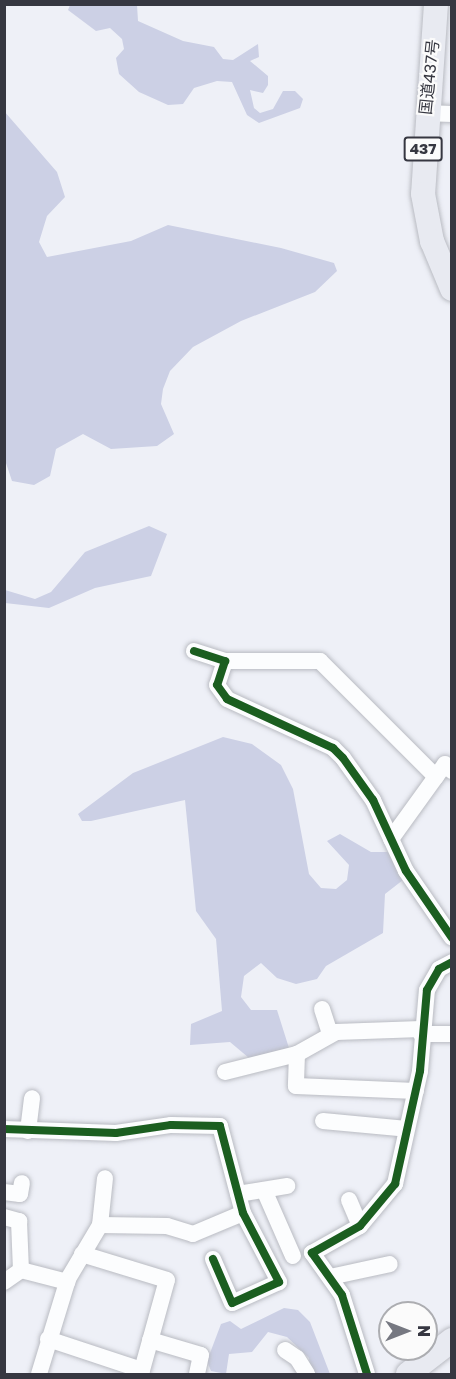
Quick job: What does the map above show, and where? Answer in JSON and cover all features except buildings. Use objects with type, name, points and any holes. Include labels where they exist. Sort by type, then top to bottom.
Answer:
[{"type":"highway","name":"国道437号","points":[[436,4],[437,114],[434,194],[452,262]]},
{"type":"highway","name":"国道437号","points":[[447,4],[426,218],[452,289]]},
{"type":"highway","points":[[438,1337],[452,1327]]},
{"type":"highway","points":[[408,1374],[452,1340]]},
{"type":"highway","points":[[393,1374],[408,1361]]},
{"type":"street","points":[[194,651],[225,661],[320,661],[446,767],[391,839]]},
{"type":"street","points":[[225,661],[220,692],[333,748],[361,780],[391,839],[452,938]]},
{"type":"street","points":[[268,1263],[312,1253],[360,1226],[394,1184],[416,1091],[421,1032],[431,980],[452,962]]},
{"type":"street","points":[[322,1010],[330,1034]]},
{"type":"street","points":[[225,1072],[297,1054],[330,1034],[370,1027],[452,1034]]},
{"type":"street","points":[[297,1054],[296,1086],[416,1091]]},
{"type":"street","points":[[28,1131],[32,1098]]},
{"type":"street","points":[[323,1121],[407,1130]]},
{"type":"street","points":[[4,1129],[116,1133],[171,1125],[220,1126],[243,1213],[279,1282],[232,1303],[213,1259]]},
{"type":"street","points":[[39,1374],[67,1282],[100,1225],[105,1178]]},
{"type":"street","points":[[4,1192],[20,1194],[22,1183]]},
{"type":"street","points":[[238,1194],[287,1186]]},
{"type":"street","points":[[264,1190],[293,1256]]},
{"type":"street","points":[[349,1200],[360,1226]]},
{"type":"street","points":[[100,1225],[167,1226],[194,1234],[243,1213]]},
{"type":"street","points":[[4,1217],[19,1221],[21,1270]]},
{"type":"street","points":[[312,1253],[342,1295],[367,1374]]},
{"type":"street","points":[[48,1339],[142,1370],[167,1280],[82,1254]]},
{"type":"street","points":[[330,1277],[390,1264]]},
{"type":"street","points":[[4,1282],[21,1270],[67,1282]]},
{"type":"street","points":[[150,1340],[201,1356],[197,1374]]},
{"type":"street","points":[[285,1350],[297,1358],[307,1374]]},
{"type":"shaded area","points":[[70,5],[137,5],[138,21],[183,41],[214,47],[223,59],[233,60],[258,44],[259,57],[250,61],[268,76],[268,85],[263,93],[250,90],[254,108],[260,113],[273,109],[283,91],[295,91],[303,99],[300,108],[259,123],[247,115],[232,82],[217,81],[194,88],[183,104],[168,105],[139,92],[119,74],[116,58],[124,49],[122,39],[110,28],[96,31],[68,10]]},
{"type":"shaded area","points":[[4,111],[57,172],[65,197],[47,216],[39,242],[47,257],[131,241],[168,225],[281,248],[334,263],[337,271],[315,292],[241,321],[193,347],[170,371],[163,389],[161,404],[174,434],[157,446],[111,449],[83,434],[56,449],[50,476],[34,485],[12,481],[5,460]]},
{"type":"shaded area","points":[[149,526],[167,534],[151,576],[95,588],[49,608],[5,603],[5,590],[35,599],[51,592],[85,552]]},
{"type":"shaded area","points":[[223,737],[252,744],[281,765],[293,789],[309,874],[321,888],[336,889],[347,880],[349,865],[327,841],[340,834],[371,852],[388,852],[403,880],[385,894],[383,933],[326,966],[317,979],[296,984],[277,978],[261,963],[244,976],[241,997],[251,1010],[277,1010],[289,1048],[249,1058],[230,1042],[190,1045],[191,1024],[222,1011],[216,939],[196,911],[185,800],[91,821],[82,821],[78,814],[133,773]]},
{"type":"shaded area","points":[[284,1308],[298,1310],[310,1322],[330,1374],[310,1374],[309,1358],[287,1337],[268,1332],[252,1352],[229,1354],[226,1374],[211,1371],[207,1361],[221,1324],[230,1321],[241,1329]]},
{"type":"cycle path","points":[[194,651],[225,661],[217,685],[227,699],[333,748],[343,758],[373,800],[406,871],[452,938]]},
{"type":"cycle path","points":[[367,1374],[342,1295],[312,1253],[360,1226],[395,1184],[420,1071],[427,990],[439,969],[452,962]]},
{"type":"cycle path","points":[[4,1129],[116,1133],[171,1125],[220,1126],[243,1213],[279,1282],[232,1303],[213,1259]]}]
